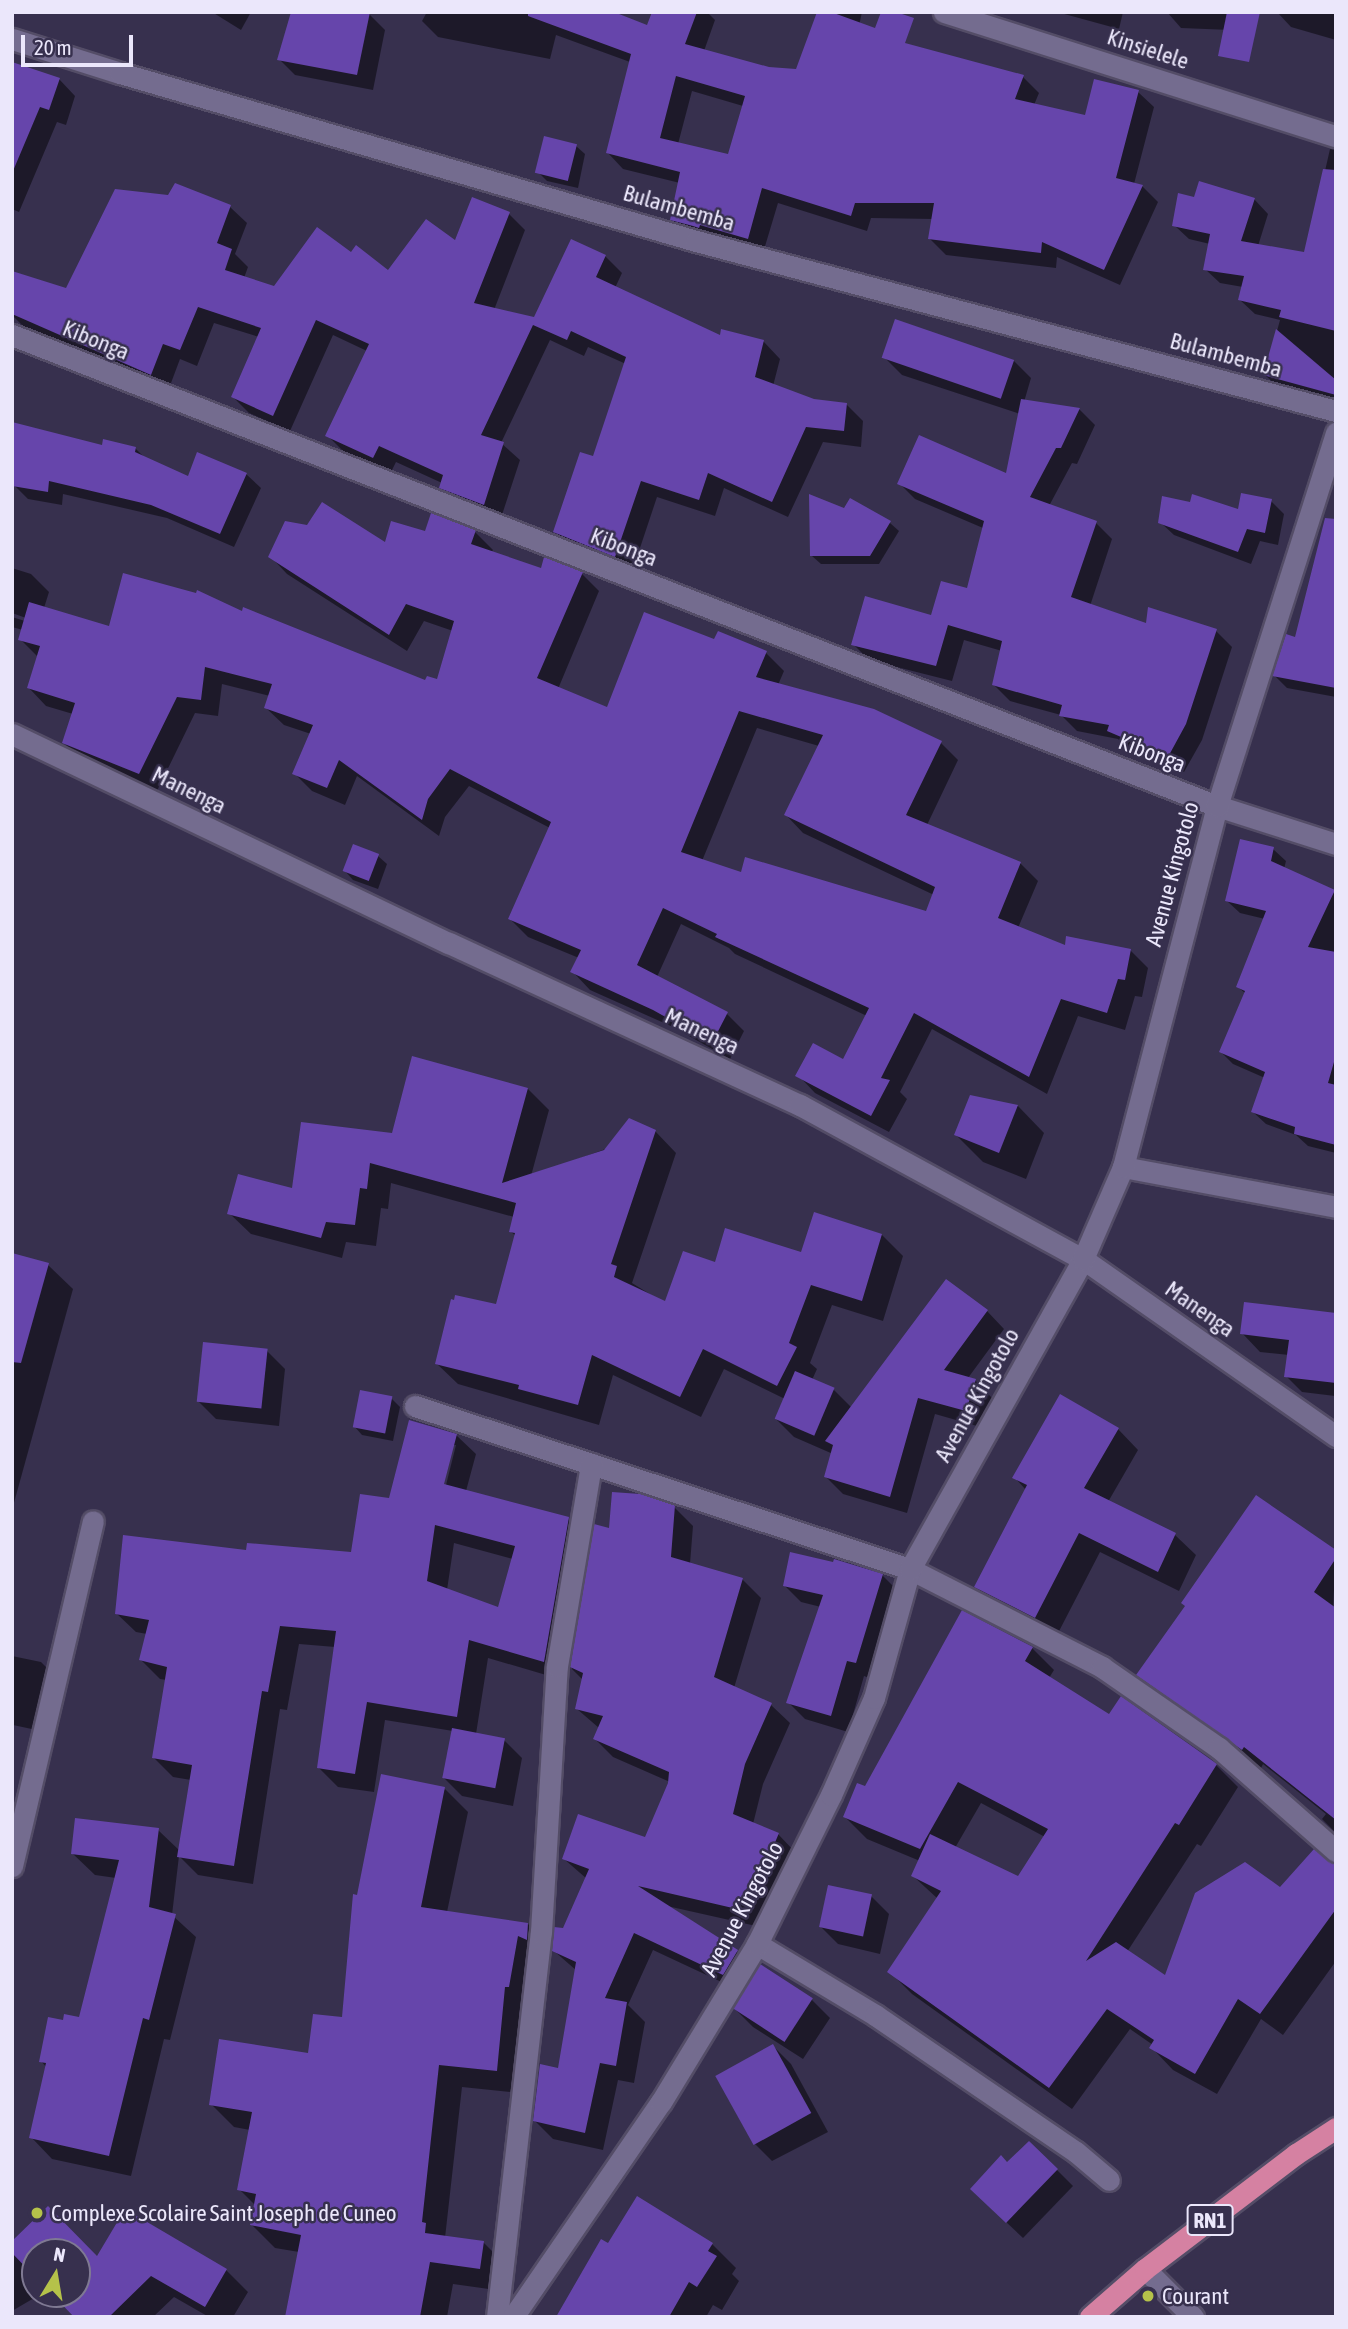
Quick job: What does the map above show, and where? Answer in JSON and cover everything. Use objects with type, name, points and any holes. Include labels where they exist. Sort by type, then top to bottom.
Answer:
[{"type":"highway","name":"RN1","points":[[1090,2317],[1145,2269],[1296,2154],[1336,2128]]},
{"type":"street","name":"Kinsielele","points":[[944,12],[1336,136]]},
{"type":"street","name":"Bulambemba","points":[[12,38],[120,73],[696,241],[1336,411]]},
{"type":"street","name":"Kibonga","points":[[12,335],[1217,806],[1336,844]]},
{"type":"street","name":"Avenue Kingotolo","points":[[513,2317],[661,2102],[757,1944],[831,1796],[874,1698],[910,1569],[1083,1259],[1123,1167],[1217,806],[1336,432]]},
{"type":"street","name":"Manenga","points":[[12,734],[461,949],[800,1105],[1083,1259],[1336,1436]]},
{"type":"street","points":[[1123,1167],[1336,1207]]},
{"type":"street","points":[[415,1406],[910,1569],[1102,1667],[1219,1748],[1336,1851]]},
{"type":"street","points":[[498,2317],[541,1932],[557,1666],[591,1464]]},
{"type":"street","points":[[12,1866],[93,1521]]},
{"type":"street","points":[[757,1944],[876,2015],[1076,2152],[1109,2180]]},
{"type":"street","points":[[1145,2269],[1193,2317]]},
{"type":"building","points":[[291,12],[370,12],[357,75],[277,60]]},
{"type":"building","points":[[528,12],[614,12],[647,25],[652,12],[697,12],[685,44],[769,67],[796,69],[817,12],[831,12],[875,28],[881,12],[896,12],[914,18],[905,43],[1024,75],[1015,99],[1085,115],[1094,79],[1139,90],[1116,178],[1143,185],[1104,270],[1042,242],[1041,253],[928,239],[934,203],[855,203],[851,216],[762,188],[748,239],[700,225],[699,228],[670,220],[680,172],[606,153],[631,54],[528,16]],"holes":[[[676,76],[745,96],[728,154],[660,138]]]},
{"type":"building","points":[[1227,12],[1260,12],[1249,62],[1218,56]]},
{"type":"building","points":[[12,62],[60,78],[49,110],[40,107],[13,171]]},
{"type":"building","points":[[544,136],[577,144],[568,181],[535,173]]},
{"type":"building","points":[[1323,169],[1336,170],[1336,331],[1279,317],[1281,310],[1238,300],[1244,276],[1203,270],[1210,234],[1172,226],[1178,193],[1194,197],[1199,181],[1255,198],[1241,241],[1304,252]]},
{"type":"building","points":[[175,183],[231,205],[217,243],[232,249],[225,270],[274,286],[317,227],[351,252],[356,245],[388,270],[426,219],[455,240],[472,197],[510,212],[474,303],[534,317],[571,239],[606,255],[596,277],[720,335],[721,329],[764,340],[755,377],[814,399],[847,403],[844,431],[806,427],[772,502],[708,473],[699,500],[641,481],[615,557],[553,532],[580,452],[593,456],[626,357],[571,331],[567,340],[533,325],[481,435],[504,442],[484,505],[439,488],[443,475],[379,446],[373,458],[325,436],[369,344],[316,320],[273,416],[231,397],[261,328],[198,307],[180,350],[163,344],[151,375],[12,314],[12,271],[66,288],[115,189],[168,195]]},
{"type":"building","points":[[895,319],[1014,360],[1001,399],[882,358]]},
{"type":"building","points":[[1276,329],[1336,380],[1336,395],[1263,375]]},
{"type":"building","points":[[1021,399],[1080,408],[1061,448],[1056,448],[1030,497],[1097,521],[1071,597],[1146,623],[1148,607],[1217,629],[1186,724],[1168,757],[1107,731],[1109,725],[1059,716],[1062,705],[992,685],[1002,641],[948,625],[936,666],[851,645],[865,596],[931,615],[941,581],[967,588],[984,521],[897,484],[919,435],[1006,473]]},
{"type":"building","points":[[12,422],[102,445],[103,439],[136,447],[135,452],[188,476],[197,452],[247,473],[220,534],[151,505],[49,481],[48,492],[12,486]]},
{"type":"building","points":[[1241,493],[1272,499],[1265,533],[1247,529],[1238,552],[1158,523],[1162,496],[1190,502],[1192,494],[1238,509]]},
{"type":"building","points":[[809,494],[844,508],[850,498],[891,521],[870,556],[810,556]]},
{"type":"building","points":[[322,502],[385,542],[391,521],[425,531],[431,513],[476,530],[471,544],[541,568],[544,557],[583,572],[537,678],[607,707],[644,612],[714,639],[718,631],[767,651],[756,677],[874,709],[942,741],[906,815],[1021,862],[998,918],[1065,945],[1066,936],[1131,949],[1125,980],[1118,979],[1107,1013],[1061,999],[1029,1077],[914,1013],[881,1078],[890,1080],[871,1116],[795,1076],[813,1043],[843,1059],[869,1008],[715,937],[717,934],[663,908],[637,965],[728,1012],[712,1043],[653,1010],[570,972],[581,950],[508,919],[551,822],[450,769],[428,799],[422,820],[339,760],[327,788],[292,774],[313,725],[264,708],[272,684],[205,667],[201,700],[177,697],[139,774],[62,743],[75,703],[27,688],[40,646],[18,640],[29,602],[109,626],[123,573],[196,593],[197,590],[242,611],[243,607],[425,680],[427,676],[437,679],[454,621],[406,604],[389,635],[268,557],[285,521],[307,525]],"holes":[[[739,711],[823,735],[784,815],[935,887],[926,911],[745,857],[741,872],[681,852]]]},
{"type":"building","points":[[1325,518],[1336,519],[1336,688],[1272,676],[1286,634],[1295,637]]},
{"type":"building","points":[[1240,839],[1274,847],[1271,861],[1335,890],[1308,947],[1336,952],[1336,1055],[1328,1083],[1336,1085],[1336,1145],[1294,1134],[1295,1127],[1251,1112],[1265,1072],[1219,1052],[1245,991],[1236,987],[1266,911],[1225,901]]},
{"type":"building","points":[[353,844],[379,854],[369,881],[343,871]]},
{"type":"building","points":[[412,1056],[528,1088],[502,1183],[604,1150],[629,1118],[656,1130],[611,1264],[617,1266],[614,1277],[665,1301],[683,1251],[715,1262],[725,1228],[801,1252],[814,1212],[882,1234],[862,1301],[811,1285],[789,1343],[797,1347],[777,1386],[703,1349],[680,1397],[592,1355],[578,1405],[518,1389],[519,1385],[435,1364],[451,1299],[454,1300],[455,1295],[496,1304],[515,1233],[509,1232],[516,1203],[370,1163],[367,1189],[360,1188],[355,1225],[326,1222],[321,1238],[227,1214],[238,1174],[292,1188],[301,1122],[392,1133]]},
{"type":"building","points":[[970,1095],[1018,1105],[999,1153],[954,1135]]},
{"type":"building","points":[[12,1253],[49,1263],[21,1363],[12,1362]]},
{"type":"building","points":[[946,1279],[988,1310],[944,1370],[976,1379],[966,1411],[918,1398],[890,1497],[824,1477],[833,1445],[825,1441]]},
{"type":"building","points":[[1244,1302],[1336,1313],[1336,1383],[1284,1377],[1289,1340],[1240,1334]]},
{"type":"building","points":[[203,1342],[268,1349],[261,1408],[197,1402]]},
{"type":"building","points":[[795,1371],[835,1388],[814,1436],[775,1419]]},
{"type":"building","points":[[360,1390],[392,1396],[385,1434],[353,1427]]},
{"type":"building","points":[[1060,1394],[1119,1428],[1084,1488],[1176,1533],[1158,1572],[1079,1533],[1035,1618],[974,1587],[1027,1485],[1012,1478]]},
{"type":"building","points":[[409,1420],[457,1434],[444,1484],[569,1517],[544,1662],[469,1640],[457,1717],[367,1702],[355,1774],[317,1768],[336,1631],[280,1626],[268,1692],[262,1691],[234,1866],[177,1857],[192,1765],[152,1758],[167,1667],[139,1660],[149,1620],[115,1614],[123,1535],[246,1550],[247,1543],[351,1552],[360,1494],[389,1498]],"holes":[[[435,1525],[515,1546],[498,1607],[427,1581]]]},
{"type":"building","points":[[612,1492],[640,1494],[675,1505],[671,1557],[743,1578],[714,1677],[772,1703],[745,1764],[733,1814],[779,1833],[761,1876],[754,1873],[737,1909],[638,1886],[738,1950],[723,1975],[634,1933],[605,1998],[627,2002],[616,2066],[600,2063],[585,2133],[533,2121],[540,2064],[558,2068],[576,1962],[552,1951],[554,1927],[563,1928],[589,1869],[562,1859],[578,1814],[645,1837],[668,1783],[669,1772],[593,1739],[603,1716],[575,1709],[583,1673],[570,1667],[594,1524],[609,1528]]},
{"type":"building","points":[[1256,1495],[1336,1550],[1336,1558],[1314,1592],[1336,1608],[1336,1820],[1244,1747],[1242,1750],[1136,1675],[1185,1606],[1181,1603]]},
{"type":"building","points":[[790,1552],[833,1562],[834,1559],[883,1574],[856,1663],[847,1661],[831,1716],[786,1703],[823,1595],[783,1586]]},
{"type":"building","points":[[962,1610],[1033,1647],[1025,1661],[1109,1714],[1121,1696],[1217,1764],[1179,1825],[1175,1823],[1086,1961],[1116,1942],[1165,1975],[1195,1893],[1245,1862],[1280,1887],[1314,1849],[1336,1864],[1336,1909],[1260,2014],[1238,1999],[1195,2074],[1149,2048],[1154,2040],[1107,2009],[1049,2088],[887,1972],[941,1891],[911,1876],[930,1834],[1018,1876],[1048,1829],[958,1782],[920,1849],[843,1817],[857,1783],[865,1786]]},
{"type":"building","points":[[452,1728],[505,1738],[495,1788],[442,1778]]},
{"type":"building","points":[[381,1774],[445,1787],[421,1907],[528,1923],[527,1940],[518,1936],[509,1987],[505,1987],[497,2071],[439,2065],[422,2222],[426,2223],[425,2233],[484,2241],[480,2269],[430,2262],[420,2317],[285,2317],[301,2235],[250,2225],[256,2194],[237,2190],[252,2112],[209,2105],[219,2039],[308,2053],[313,2014],[342,2017],[353,1894],[357,1895]]},
{"type":"building","points":[[75,1818],[159,1828],[149,1907],[176,1914],[149,2020],[143,2018],[109,2156],[29,2138],[46,2063],[39,2062],[48,2017],[63,2020],[64,2014],[79,2017],[119,1860],[71,1854]]},
{"type":"building","points":[[828,1885],[872,1894],[863,1936],[819,1927]]},
{"type":"building","points":[[760,1964],[813,1998],[785,2042],[732,2008]]},
{"type":"building","points":[[773,2044],[811,2113],[754,2145],[715,2076]]},
{"type":"building","points":[[1029,2141],[1058,2169],[1006,2223],[970,2189],[1001,2155],[1007,2162]]},
{"type":"building","points":[[637,2196],[713,2243],[708,2251],[717,2256],[697,2287],[689,2282],[669,2317],[556,2317],[601,2239],[608,2243]]},
{"type":"building","points":[[48,2206],[79,2238],[21,2238],[21,2262],[12,2253],[12,2241]]},
{"type":"building","points":[[125,2209],[227,2269],[205,2307],[151,2276],[109,2317],[74,2317],[65,2308],[91,2308],[91,2250],[97,2256]]},
{"type":"place","name":"Complexe Scolaire Saint Joseph de Cuneo","points":[[37,2213]]},
{"type":"place","name":"Courant","points":[[1148,2296]]}]
